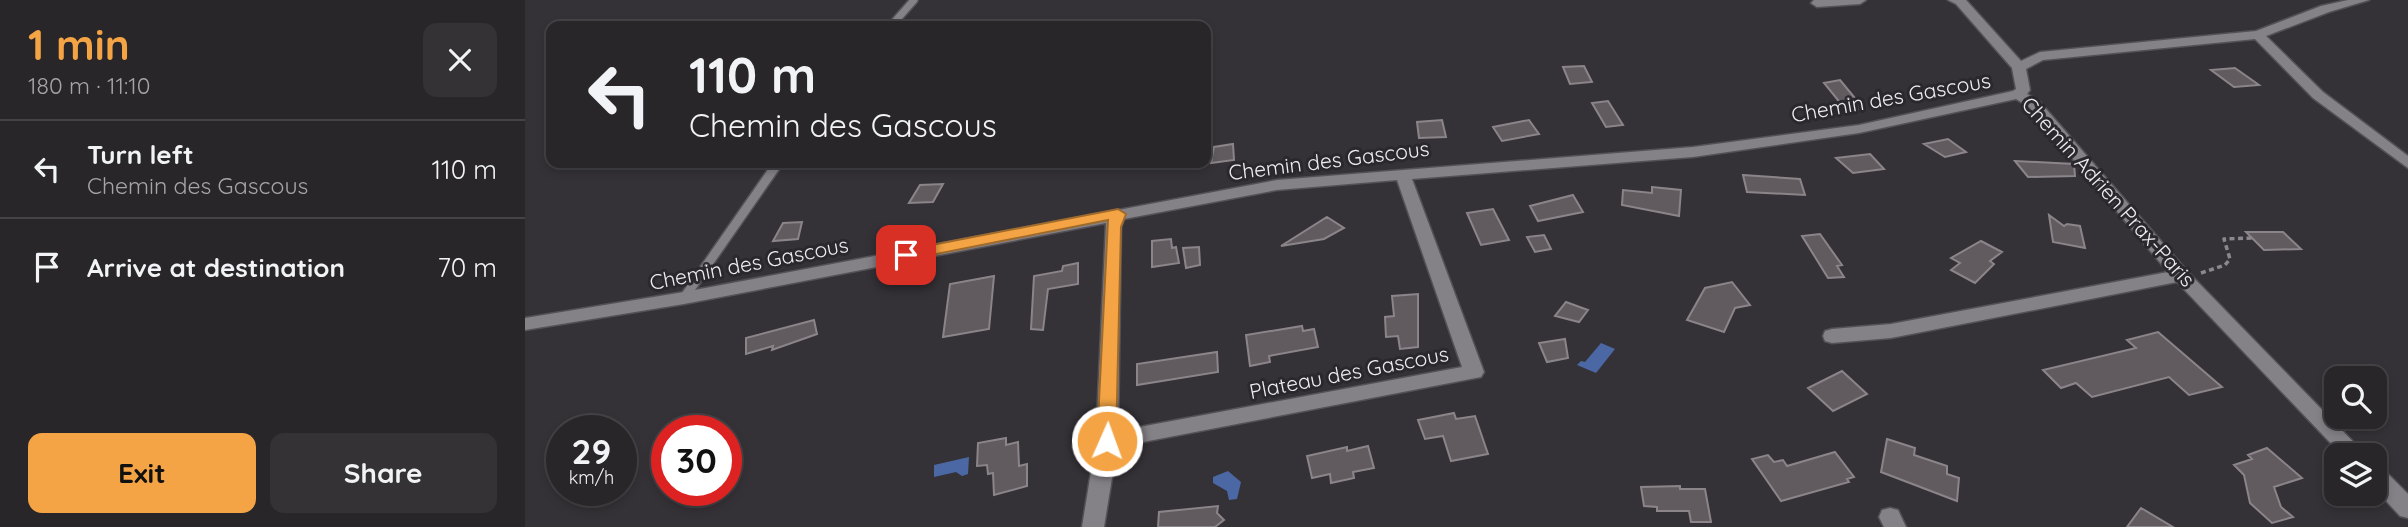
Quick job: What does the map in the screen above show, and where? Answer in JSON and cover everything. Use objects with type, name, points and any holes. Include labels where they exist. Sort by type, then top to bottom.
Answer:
[{"type":"street","points":[[1817,3],[1860,0]]},
{"type":"street","points":[[1954,0],[1960,1],[2019,67]]},
{"type":"street","name":"Chemin Adrien Prax-Paris","points":[[2343,443],[2181,275],[2034,104],[2018,94],[2023,90],[2019,67],[2040,57],[2258,35],[2325,9],[2363,0]]},
{"type":"street","points":[[2258,35],[2318,95],[2408,163]]},
{"type":"street","name":"Chemin des Gascous","points":[[525,324],[684,298],[1277,185],[1693,152],[1859,129],[2018,94]]},
{"type":"street","name":"Plateau des Gascous","points":[[1107,441],[1473,372],[1402,173]]},
{"type":"street","points":[[1093,527],[1107,441],[1113,227],[1118,214]]},
{"type":"street","points":[[1832,336],[1891,331],[2181,275]]},
{"type":"street","points":[[2387,487],[2408,509]]},
{"type":"lane","points":[[895,21],[914,0]]},
{"type":"lane","points":[[684,298],[775,168]]},
{"type":"path","points":[[2181,275],[2209,272],[2225,265],[2230,258],[2224,239],[2252,238]]},
{"type":"water","points":[[1601,343],[1615,349],[1596,373],[1577,365],[1581,361],[1585,362]]},
{"type":"water","points":[[969,457],[968,474],[962,476],[956,472],[934,477],[934,465]]},
{"type":"water","points":[[1228,471],[1241,482],[1237,499],[1229,500],[1227,491],[1213,483],[1213,477]]},
{"type":"building","points":[[1584,66],[1592,82],[1570,84],[1563,67]]},
{"type":"building","points":[[2235,68],[2259,85],[2234,87],[2211,70]]},
{"type":"building","points":[[1840,80],[1864,109],[1846,110],[1824,83]]},
{"type":"building","points":[[1608,101],[1623,125],[1606,127],[1592,103]]},
{"type":"building","points":[[1442,120],[1446,137],[1419,138],[1417,122]]},
{"type":"building","points":[[1529,120],[1539,134],[1502,141],[1493,127]]},
{"type":"building","points":[[1948,139],[1966,152],[1945,157],[1924,144]]},
{"type":"building","points":[[1233,144],[1234,160],[1211,163],[1214,147]]},
{"type":"building","points":[[1870,154],[1884,169],[1853,173],[1836,158]]},
{"type":"building","points":[[2015,161],[2074,164],[2075,176],[2028,177]]},
{"type":"building","points":[[1743,175],[1800,179],[1805,195],[1747,192]]},
{"type":"building","points":[[943,184],[933,202],[909,203],[920,185]]},
{"type":"building","points":[[1652,187],[1681,190],[1679,216],[1622,205],[1623,190],[1652,193]]},
{"type":"building","points":[[1573,195],[1583,212],[1538,221],[1530,206]]},
{"type":"building","points":[[1493,209],[1509,240],[1481,245],[1467,213]]},
{"type":"building","points":[[2049,215],[2064,226],[2080,226],[2085,248],[2053,242]]},
{"type":"building","points":[[1327,217],[1344,228],[1324,239],[1281,246]]},
{"type":"building","points":[[802,222],[798,239],[773,241],[783,223]]},
{"type":"building","points":[[2246,232],[2283,232],[2301,249],[2264,250]]},
{"type":"building","points":[[1820,234],[1842,265],[1837,266],[1844,277],[1828,278],[1802,236]]},
{"type":"building","points":[[1544,235],[1551,249],[1535,252],[1527,237]]},
{"type":"building","points":[[1171,239],[1172,248],[1176,247],[1179,263],[1152,267],[1152,241]]},
{"type":"building","points":[[1981,241],[2002,252],[1990,261],[1994,264],[1975,283],[1951,270],[1960,263],[1951,258]]},
{"type":"building","points":[[1199,247],[1200,265],[1186,268],[1183,248]]},
{"type":"building","points":[[1078,263],[1078,284],[1048,289],[1043,330],[1031,329],[1034,276],[1062,271],[1063,266]]},
{"type":"building","points":[[994,276],[989,329],[943,337],[950,284]]},
{"type":"building","points":[[1732,282],[1750,305],[1735,308],[1724,332],[1687,320],[1705,288]]},
{"type":"building","points":[[1418,294],[1418,347],[1400,349],[1398,336],[1386,337],[1385,317],[1394,316],[1392,296]]},
{"type":"building","points":[[1566,302],[1588,310],[1579,322],[1555,316]]},
{"type":"building","points":[[814,320],[817,334],[772,350],[773,346],[746,354],[746,338]]},
{"type":"building","points":[[1302,326],[1303,331],[1314,329],[1318,347],[1269,356],[1270,362],[1250,366],[1246,335]]},
{"type":"building","points":[[2158,332],[2222,387],[2189,395],[2169,377],[2092,397],[2076,383],[2061,388],[2043,370],[2136,348],[2127,340]]},
{"type":"building","points":[[1565,339],[1568,358],[1547,362],[1539,343]]},
{"type":"building","points":[[1217,352],[1218,372],[1137,385],[1137,364]]},
{"type":"building","points":[[1842,371],[1867,394],[1833,411],[1808,388]]},
{"type":"building","points":[[1454,413],[1456,419],[1475,416],[1488,454],[1451,461],[1443,436],[1425,439],[1418,420]]},
{"type":"building","points":[[1006,438],[1006,445],[1018,442],[1019,466],[1027,464],[1027,486],[994,495],[993,473],[988,474],[987,465],[977,466],[978,443]]},
{"type":"building","points":[[1887,439],[1915,448],[1914,455],[1947,466],[1947,474],[1959,478],[1957,501],[1881,472]]},
{"type":"building","points":[[1368,446],[1374,468],[1353,472],[1354,478],[1331,483],[1330,474],[1312,478],[1307,456],[1347,447],[1347,451]]},
{"type":"building","points":[[2267,448],[2302,478],[2274,487],[2281,507],[2293,517],[2272,523],[2250,503],[2244,475],[2234,465],[2252,459],[2248,455]]},
{"type":"building","points":[[1835,452],[1854,477],[1847,479],[1849,482],[1781,501],[1752,459],[1768,455],[1774,462],[1783,460],[1787,466]]},
{"type":"building","points":[[1680,486],[1680,489],[1705,489],[1711,522],[1691,522],[1689,511],[1657,511],[1657,507],[1644,506],[1641,487]]},
{"type":"building","points":[[1218,506],[1217,513],[1224,520],[1215,527],[1158,527],[1159,512]]},
{"type":"building","points":[[2141,508],[2173,527],[2127,527]]},
{"type":"route","points":[[906,255],[1118,214],[1113,227],[1107,441]]}]
